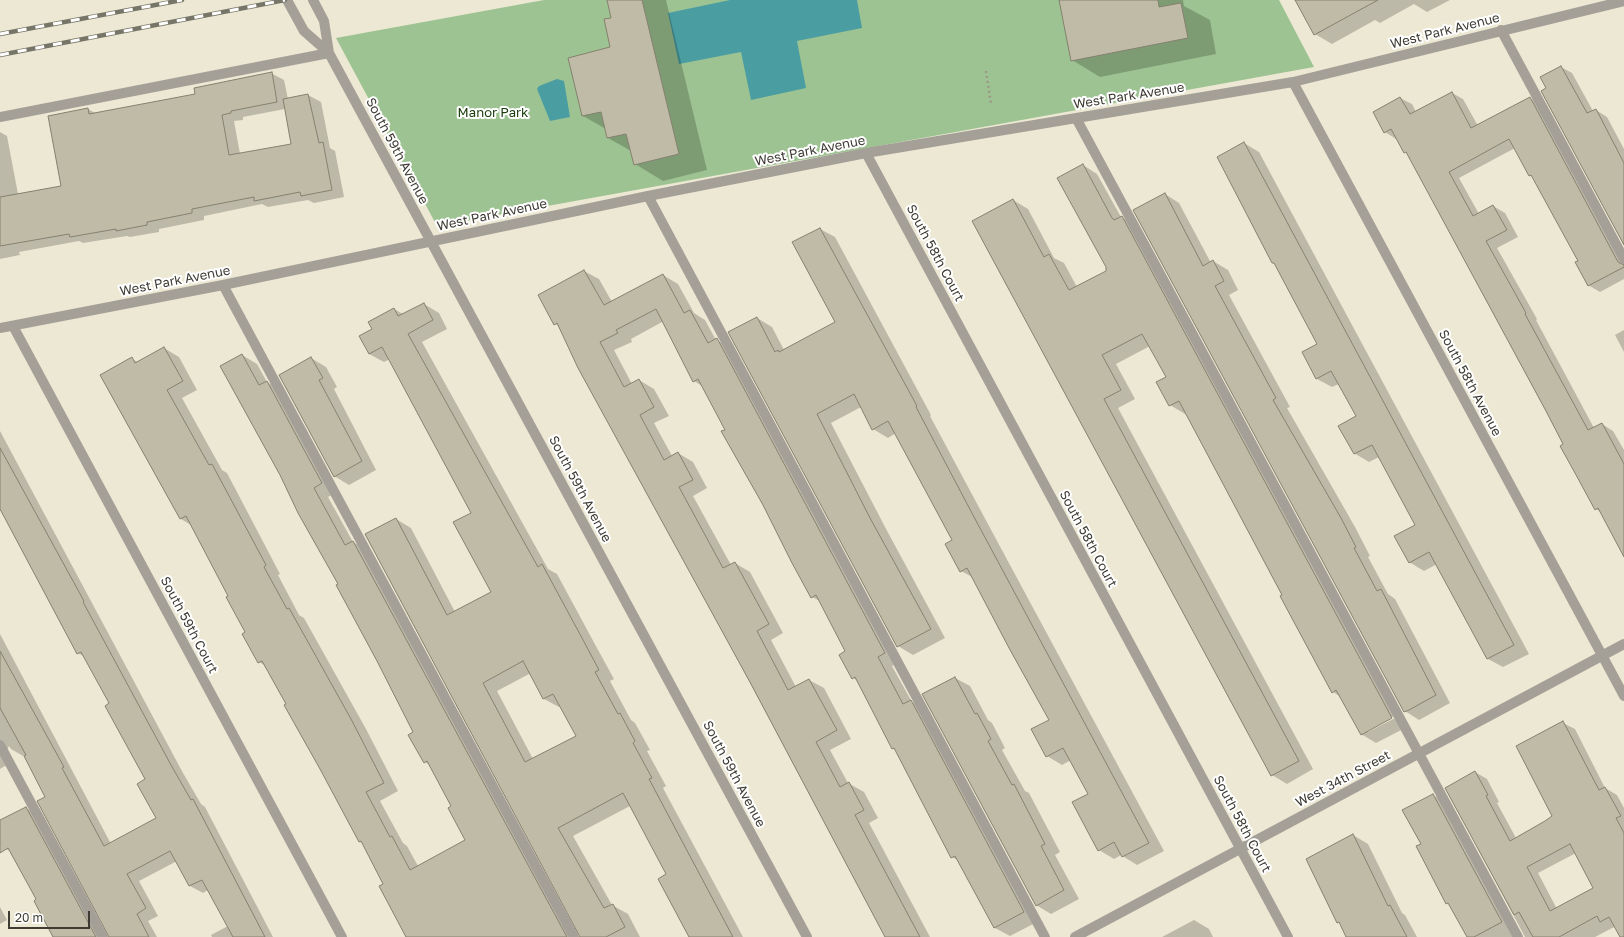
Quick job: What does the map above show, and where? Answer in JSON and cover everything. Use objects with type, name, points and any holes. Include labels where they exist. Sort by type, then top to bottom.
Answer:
[{"type":"street","name":"South 59th Avenue","points":[[287,0],[304,31],[329,53]]},
{"type":"street","name":"South 59th Avenue","points":[[312,0],[324,21],[329,53],[808,937]]},
{"type":"street","name":"West Park Avenue","points":[[0,328],[223,285],[648,196],[866,153],[1293,82],[1624,0]]},
{"type":"street","points":[[1501,30],[1624,259]]},
{"type":"street","points":[[0,117],[329,53]]},
{"type":"street","name":"South 58th Avenue","points":[[1293,82],[1624,696]]},
{"type":"street","points":[[1076,118],[1518,937]]},
{"type":"street","name":"South 58th Court","points":[[866,153],[1288,937]]},
{"type":"street","points":[[648,196],[1045,937]]},
{"type":"street","points":[[223,285],[574,937]]},
{"type":"street","name":"South 59th Court","points":[[13,326],[342,937]]},
{"type":"street","name":"West 34th Street","points":[[1075,937],[1624,644]]},
{"type":"street","points":[[0,745],[103,937]]},
{"type":"path","points":[[986,71],[991,104]]},
{"type":"green space","name":"Manor Park","points":[[544,0],[1279,0],[1314,67],[437,226],[336,38]]},
{"type":"water","points":[[730,0],[857,0],[862,28],[797,41],[806,88],[751,100],[741,52],[679,64],[668,13]]},
{"type":"water","points":[[557,79],[564,81],[570,117],[550,121],[537,89],[539,86]]},
{"type":"building","points":[[607,0],[642,0],[679,154],[634,165],[626,134],[607,138],[601,112],[582,116],[568,58],[610,47],[604,19],[611,18]]},
{"type":"building","points":[[1059,0],[1158,0],[1159,7],[1181,3],[1188,38],[1071,61]]},
{"type":"building","points":[[1295,0],[1378,0],[1314,35]]},
{"type":"building","points":[[1561,66],[1587,113],[1596,109],[1624,163],[1624,245],[1541,91],[1546,88],[1540,77]]},
{"type":"building","points":[[272,72],[277,102],[231,111],[231,113],[222,115],[229,155],[291,144],[283,99],[308,94],[319,143],[323,142],[332,190],[301,196],[300,192],[254,201],[254,197],[192,209],[192,213],[147,222],[147,225],[116,231],[116,229],[70,237],[69,234],[0,246],[0,197],[61,186],[48,116],[88,108],[89,114],[195,94],[194,88]]},
{"type":"building","points":[[1452,92],[1471,128],[1530,97],[1618,262],[1624,265],[1624,267],[1588,286],[1575,262],[1578,261],[1531,175],[1529,176],[1509,139],[1449,172],[1473,216],[1493,205],[1507,230],[1486,241],[1588,430],[1602,423],[1624,464],[1624,557],[1598,508],[1595,510],[1560,446],[1563,444],[1546,411],[1406,152],[1404,153],[1391,129],[1384,133],[1373,112],[1400,97],[1410,114]]},
{"type":"building","points":[[1244,142],[1514,645],[1487,659],[1429,552],[1409,563],[1394,536],[1415,525],[1372,445],[1354,454],[1338,426],[1356,416],[1331,371],[1316,379],[1302,352],[1317,344],[1274,263],[1272,263],[1217,157]]},
{"type":"building","points":[[1083,164],[1112,218],[1114,220],[1122,216],[1392,718],[1361,735],[1336,690],[1332,693],[1179,401],[1169,406],[1156,382],[1166,377],[1142,334],[1102,355],[1121,390],[1104,399],[1299,761],[1271,776],[972,221],[1013,199],[1044,257],[1049,254],[1069,290],[1106,271],[1106,267],[1057,178]]},
{"type":"building","points":[[1165,193],[1203,266],[1213,260],[1224,281],[1215,286],[1276,398],[1273,400],[1341,518],[1356,547],[1354,548],[1377,591],[1381,589],[1436,695],[1409,710],[1404,712],[1133,210]]},
{"type":"building","points":[[820,228],[917,406],[916,407],[974,517],[1149,843],[1122,857],[1114,842],[1098,851],[1072,802],[1088,794],[1063,748],[1046,757],[1031,729],[1049,720],[967,568],[960,572],[945,544],[952,540],[888,421],[872,430],[854,394],[817,414],[870,518],[931,629],[897,647],[728,332],[757,317],[775,352],[778,350],[779,352],[835,322],[792,242]]},
{"type":"building","points":[[584,270],[604,305],[663,274],[684,313],[690,310],[708,343],[717,338],[885,653],[878,657],[903,704],[911,700],[1024,912],[994,928],[955,856],[951,858],[855,677],[852,679],[839,655],[845,651],[816,595],[811,598],[763,505],[721,431],[725,430],[698,379],[693,382],[656,309],[616,330],[618,333],[600,342],[624,387],[639,379],[654,407],[640,415],[664,460],[678,452],[693,480],[679,487],[723,568],[735,562],[769,624],[757,631],[788,690],[809,679],[837,730],[816,742],[840,787],[849,782],[864,810],[855,815],[920,937],[885,937],[751,684],[578,368],[557,323],[554,325],[538,295]]},
{"type":"building","points":[[424,303],[433,320],[408,334],[538,567],[542,564],[582,638],[599,670],[595,672],[635,741],[633,743],[652,778],[649,779],[733,937],[689,937],[658,879],[666,874],[623,793],[558,828],[604,908],[613,904],[625,927],[606,937],[580,937],[365,534],[396,518],[447,615],[491,592],[453,522],[471,513],[382,347],[369,354],[359,336],[372,329],[368,322],[394,308],[398,316]],"holes":[[[523,661],[543,699],[553,694],[576,736],[525,762],[483,683]]]},
{"type":"building","points":[[164,347],[183,381],[167,390],[209,465],[212,464],[266,565],[264,567],[287,609],[289,608],[351,719],[384,783],[366,792],[390,837],[392,836],[410,870],[465,840],[448,808],[451,806],[427,761],[424,763],[408,735],[413,732],[336,585],[338,584],[298,513],[280,475],[220,366],[242,354],[259,385],[267,381],[322,483],[314,488],[345,545],[353,541],[567,937],[406,937],[379,886],[383,884],[361,841],[359,842],[284,705],[286,704],[262,661],[258,663],[242,634],[245,632],[226,597],[228,596],[186,516],[180,519],[100,375],[132,357],[135,363]]},
{"type":"building","points":[[311,357],[323,378],[319,380],[362,461],[334,477],[279,375]]},
{"type":"building","points":[[0,448],[84,601],[83,602],[171,765],[191,800],[193,799],[265,937],[233,937],[202,880],[189,886],[170,851],[127,874],[146,908],[137,914],[149,937],[109,937],[37,801],[45,797],[24,756],[26,755],[0,708],[0,651],[64,767],[62,768],[104,846],[156,818],[137,784],[145,779],[105,706],[109,703],[81,652],[77,654],[0,509]]},
{"type":"building","points":[[955,677],[975,714],[977,713],[991,739],[988,741],[1012,785],[1014,784],[1045,844],[1041,846],[1064,890],[1036,906],[922,694]]},
{"type":"building","points":[[1563,721],[1599,790],[1605,787],[1621,816],[1616,818],[1624,833],[1624,937],[1620,937],[1609,917],[1600,922],[1597,916],[1559,937],[1533,937],[1519,912],[1514,915],[1445,788],[1475,771],[1488,795],[1486,796],[1510,841],[1545,821],[1552,816],[1516,746]],"holes":[[[1570,844],[1593,888],[1550,911],[1527,867]]]},
{"type":"building","points":[[1433,794],[1502,922],[1474,937],[1467,937],[1448,903],[1446,904],[1416,846],[1421,844],[1402,810]]},
{"type":"building","points":[[26,807],[96,937],[53,937],[34,901],[36,899],[8,848],[0,853],[0,820]]},
{"type":"building","points":[[1353,834],[1388,906],[1390,905],[1407,937],[1346,937],[1339,922],[1337,923],[1306,859]]},
{"type":"railway","points":[[0,34],[182,0]]},
{"type":"railway","points":[[0,55],[285,0]]}]
